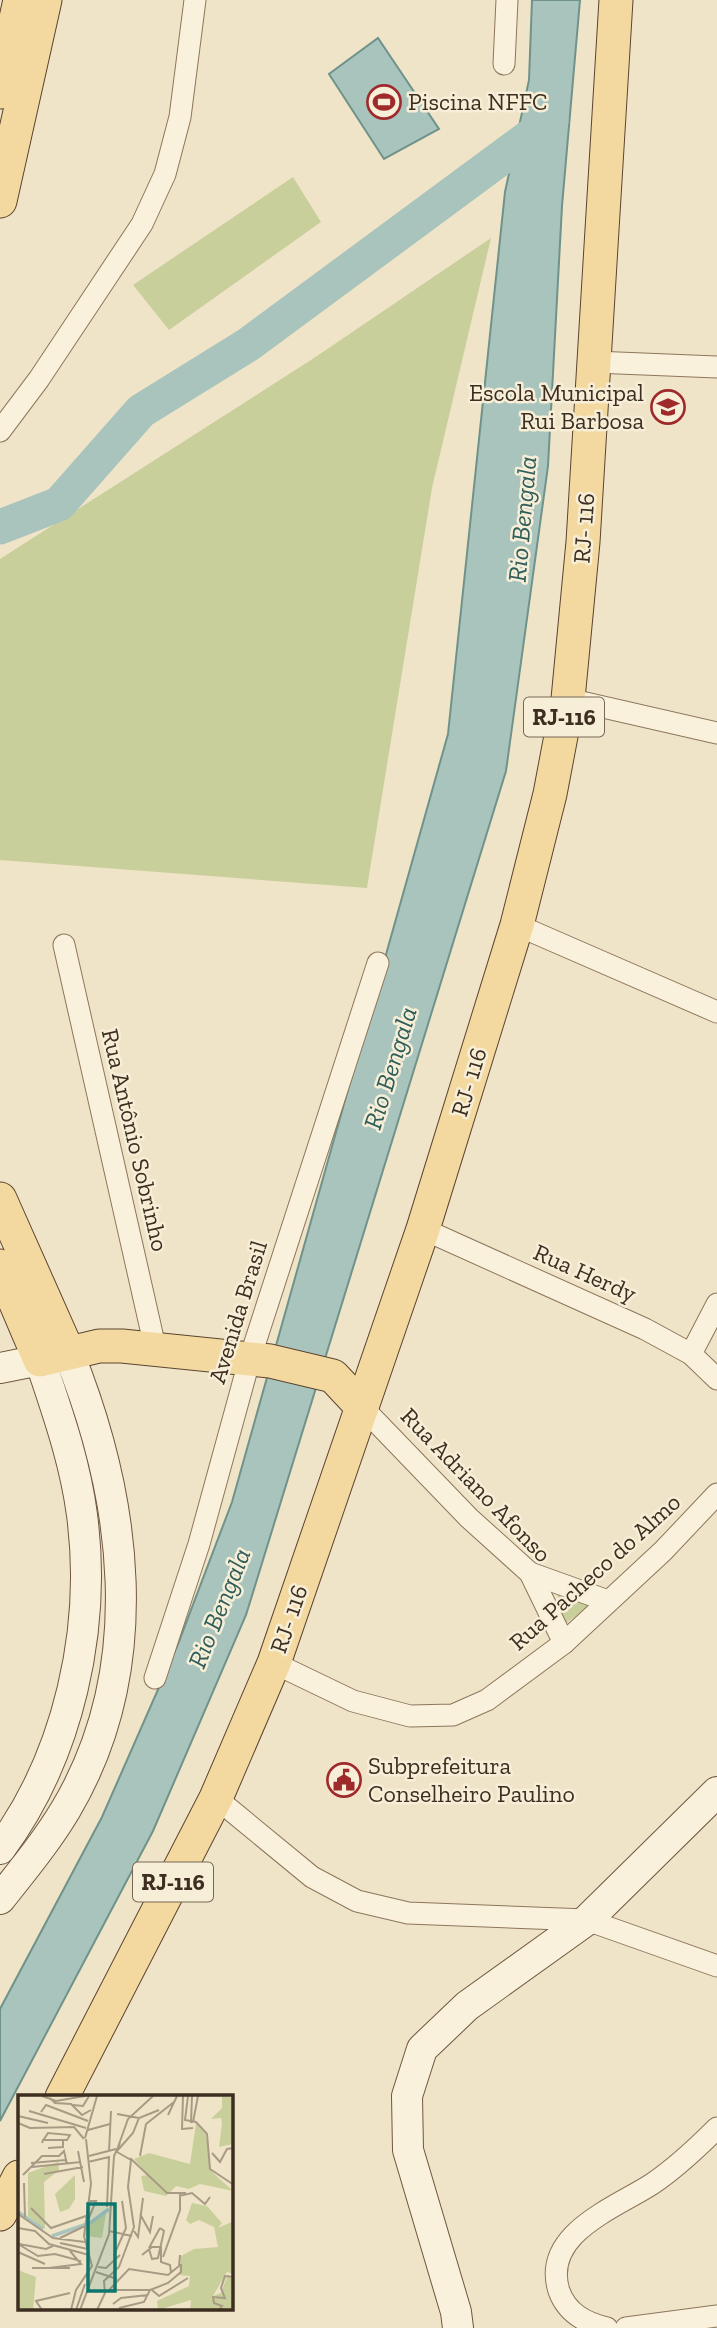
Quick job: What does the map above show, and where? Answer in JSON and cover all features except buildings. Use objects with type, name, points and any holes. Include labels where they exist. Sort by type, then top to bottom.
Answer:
[{"type":"main road","points":[[0,92],[20,0]]},
{"type":"main road","points":[[0,201],[45,0]]},
{"type":"main road","name":"RJ- 116","points":[[62,2095],[216,1798],[274,1663],[423,1229],[517,925],[550,794],[568,699],[583,542],[616,0]]},
{"type":"main road","points":[[0,1199],[54,1356],[66,1437],[82,1515],[87,1598],[79,1658],[64,1721],[42,1777],[0,1849]]},
{"type":"main road","points":[[0,1266],[54,1356],[88,1404],[113,1503],[121,1549],[118,1651],[109,1696],[93,1750],[67,1807],[38,1852],[0,1899]]},
{"type":"main road","points":[[0,1367],[99,1346],[155,1348],[260,1359],[333,1376],[362,1407]]},
{"type":"main road","points":[[457,2328],[456,2312],[408,2150],[407,2096],[422,2049],[467,2006],[587,1920],[717,1792]]},
{"type":"main road","points":[[0,2214],[18,2179]]},
{"type":"street","points":[[0,431],[39,379],[142,225],[159,187],[180,117],[195,0]]},
{"type":"street","points":[[504,64],[506,0]]},
{"type":"street","points":[[594,362],[717,367]]},
{"type":"street","points":[[568,699],[717,733]]},
{"type":"street","points":[[517,925],[717,1012]]},
{"type":"street","name":"Rua Antônio Sobrinho","points":[[64,945],[155,1348]]},
{"type":"street","name":"Avenida Brasil","points":[[155,1678],[260,1359],[378,963]]},
{"type":"street","name":"Rua Herdy","points":[[423,1229],[645,1329],[691,1354],[717,1379]]},
{"type":"street","points":[[691,1354],[717,1304]]},
{"type":"street","name":"Rua Adriano Afonso","points":[[362,1407],[469,1518],[530,1573],[564,1643]]},
{"type":"street","name":"Rua Pacheco do Almo","points":[[274,1663],[354,1702],[410,1716],[453,1715],[487,1700],[564,1643],[663,1551],[717,1494]]},
{"type":"street","points":[[530,1573],[608,1601]]},
{"type":"street","points":[[216,1798],[312,1877],[357,1901],[408,1913],[587,1920],[717,1966]]},
{"type":"street","points":[[607,2328],[587,2323],[564,2304],[555,2278],[560,2252],[581,2227],[654,2183],[692,2153],[717,2128]]},
{"type":"street","points":[[626,2328],[717,2316]]},
{"type":"green space","points":[[293,177],[321,222],[169,330],[133,285]]},
{"type":"green space","points":[[491,238],[432,488],[367,888],[0,860],[0,559],[314,358]]},
{"type":"green space","points":[[556,1586],[596,1602],[563,1625]]},
{"type":"water","name":"Rio Bengala","points":[[532,0],[580,0],[562,206],[548,466],[506,771],[246,1615],[153,1831],[0,2121],[0,2009],[102,1817],[178,1644],[232,1502],[448,734],[505,192],[529,80]]},
{"type":"water","name":"Piscina NFFC","points":[[378,38],[439,129],[384,159],[329,74]]},
{"type":"waterway","points":[[0,527],[59,504],[141,411],[249,344],[551,121]]},
{"type":"place","name":"Piscina NFFC","points":[[384,102]]},
{"type":"place","name":"Escola Municipal Rui Barbosa","points":[[668,407]]},
{"type":"place","name":"Subprefeitura Conselheiro Paulino","points":[[344,1780]]}]
